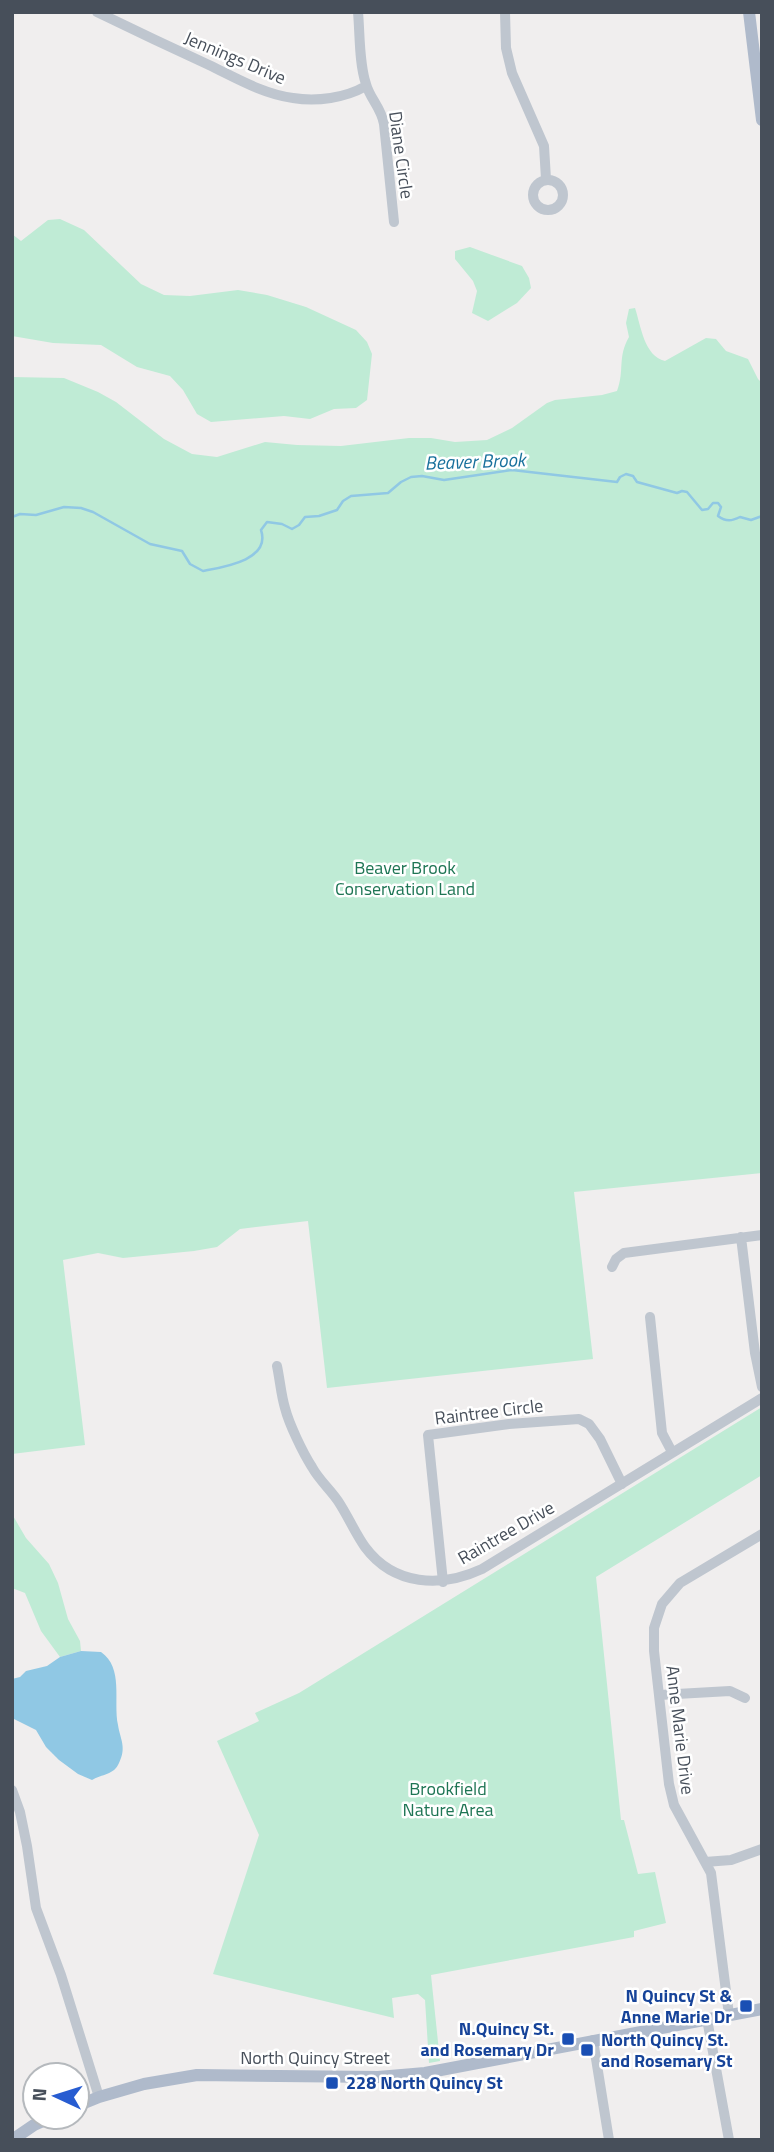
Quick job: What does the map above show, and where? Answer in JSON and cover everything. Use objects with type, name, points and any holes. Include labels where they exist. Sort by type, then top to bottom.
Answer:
[{"type":"main road","points":[[749,12],[762,120]]},
{"type":"main road","name":"North Quincy Street","points":[[91,2100],[145,2084],[197,2075],[377,2077],[425,2073],[762,2009]]},
{"type":"street","name":"Jennings Drive","points":[[97,12],[247,84],[278,96],[302,99],[337,97],[366,86]]},
{"type":"street","name":"Diane Circle","points":[[358,12],[366,86],[383,117],[394,222]]},
{"type":"street","points":[[505,12],[506,48],[512,73],[544,146],[546,179]]},
{"type":"street","points":[[612,1268],[616,1259],[624,1253],[762,1234]]},
{"type":"street","points":[[741,1237],[755,1353],[762,1387]]},
{"type":"street","points":[[650,1317],[662,1433],[672,1452]]},
{"type":"street","name":"Raintree Drive","points":[[277,1366],[285,1409],[311,1466],[337,1499],[364,1546],[376,1560],[388,1568],[409,1577],[443,1582],[482,1569],[762,1398]]},
{"type":"street","name":"Raintree Circle","points":[[443,1582],[428,1435],[501,1425],[579,1419],[589,1424],[600,1439],[622,1484]]},
{"type":"street","name":"Anne Marie Drive","points":[[729,2015],[713,1886],[705,1861],[674,1805],[669,1784],[654,1651],[654,1628],[662,1604],[680,1583],[762,1534]]},
{"type":"street","points":[[659,1695],[730,1691],[745,1698]]},
{"type":"street","points":[[12,1790],[27,1846],[36,1908],[61,1975],[99,2097]]},
{"type":"street","points":[[705,1861],[713,1863],[731,1860],[762,1849]]},
{"type":"street","points":[[706,2019],[729,2140]]},
{"type":"street","points":[[593,2040],[609,2140]]},
{"type":"green space","points":[[60,219],[84,230],[141,284],[164,295],[190,296],[238,290],[267,295],[306,307],[356,330],[367,342],[372,354],[367,400],[356,408],[334,409],[310,419],[284,416],[211,422],[197,414],[183,390],[170,376],[137,367],[101,345],[53,343],[12,336],[12,234],[21,241],[48,220]]},
{"type":"green space","points":[[470,247],[522,266],[529,278],[531,288],[517,303],[488,321],[472,313],[477,291],[473,281],[455,259],[455,251]]},
{"type":"green space","name":"Beaver Brook Conservation Land","points":[[635,308],[644,339],[658,358],[665,361],[706,338],[716,339],[726,351],[748,359],[762,383],[762,1173],[574,1192],[593,1359],[327,1388],[308,1221],[240,1229],[217,1247],[194,1251],[123,1258],[98,1253],[63,1260],[85,1445],[12,1454],[12,377],[64,378],[98,392],[116,402],[164,439],[192,454],[217,457],[265,442],[341,446],[409,438],[455,442],[487,440],[512,428],[547,403],[617,391],[623,351],[629,337],[626,323],[629,309]]},
{"type":"green space","name":"Brookfield Nature Area","points":[[762,1407],[762,1475],[596,1577],[621,1820],[624,1820],[638,1874],[655,1872],[666,1923],[634,1931],[634,1937],[431,1975],[440,2061],[429,2063],[425,2000],[418,1994],[392,1998],[394,2018],[213,1974],[259,1835],[217,1741],[259,1721],[255,1713],[299,1693]]},
{"type":"green space","points":[[12,1514],[26,1538],[49,1564],[58,1583],[68,1619],[80,1641],[81,1651],[60,1657],[41,1631],[25,1593],[12,1588]]},
{"type":"water","points":[[81,1651],[101,1652],[113,1667],[123,1748],[117,1767],[92,1780],[78,1774],[59,1760],[46,1747],[36,1730],[12,1718],[12,1679],[20,1677],[26,1671],[47,1666],[60,1657]]},
{"type":"waterway","name":"Beaver Brook","points":[[12,517],[20,514],[36,515],[64,507],[81,508],[150,544],[182,551],[190,564],[203,571],[233,564],[253,555],[259,548],[261,530],[267,522],[282,524],[292,529],[305,517],[337,510],[343,501],[351,496],[388,493],[411,477],[444,480],[512,470],[617,482],[626,474],[633,476],[637,482],[677,493],[687,492],[702,510],[718,503],[721,507],[718,516],[724,519],[740,517],[751,520],[762,516]]},
{"type":"place","name":"N Quincy St & Anne Marie Dr","points":[[746,2006]]},
{"type":"place","name":"N.Quincy St. and Rosemary Dr","points":[[568,2039]]},
{"type":"place","name":"North Quincy St. and Rosemary St","points":[[587,2050]]},
{"type":"place","name":"228 North Quincy St","points":[[332,2083]]}]
